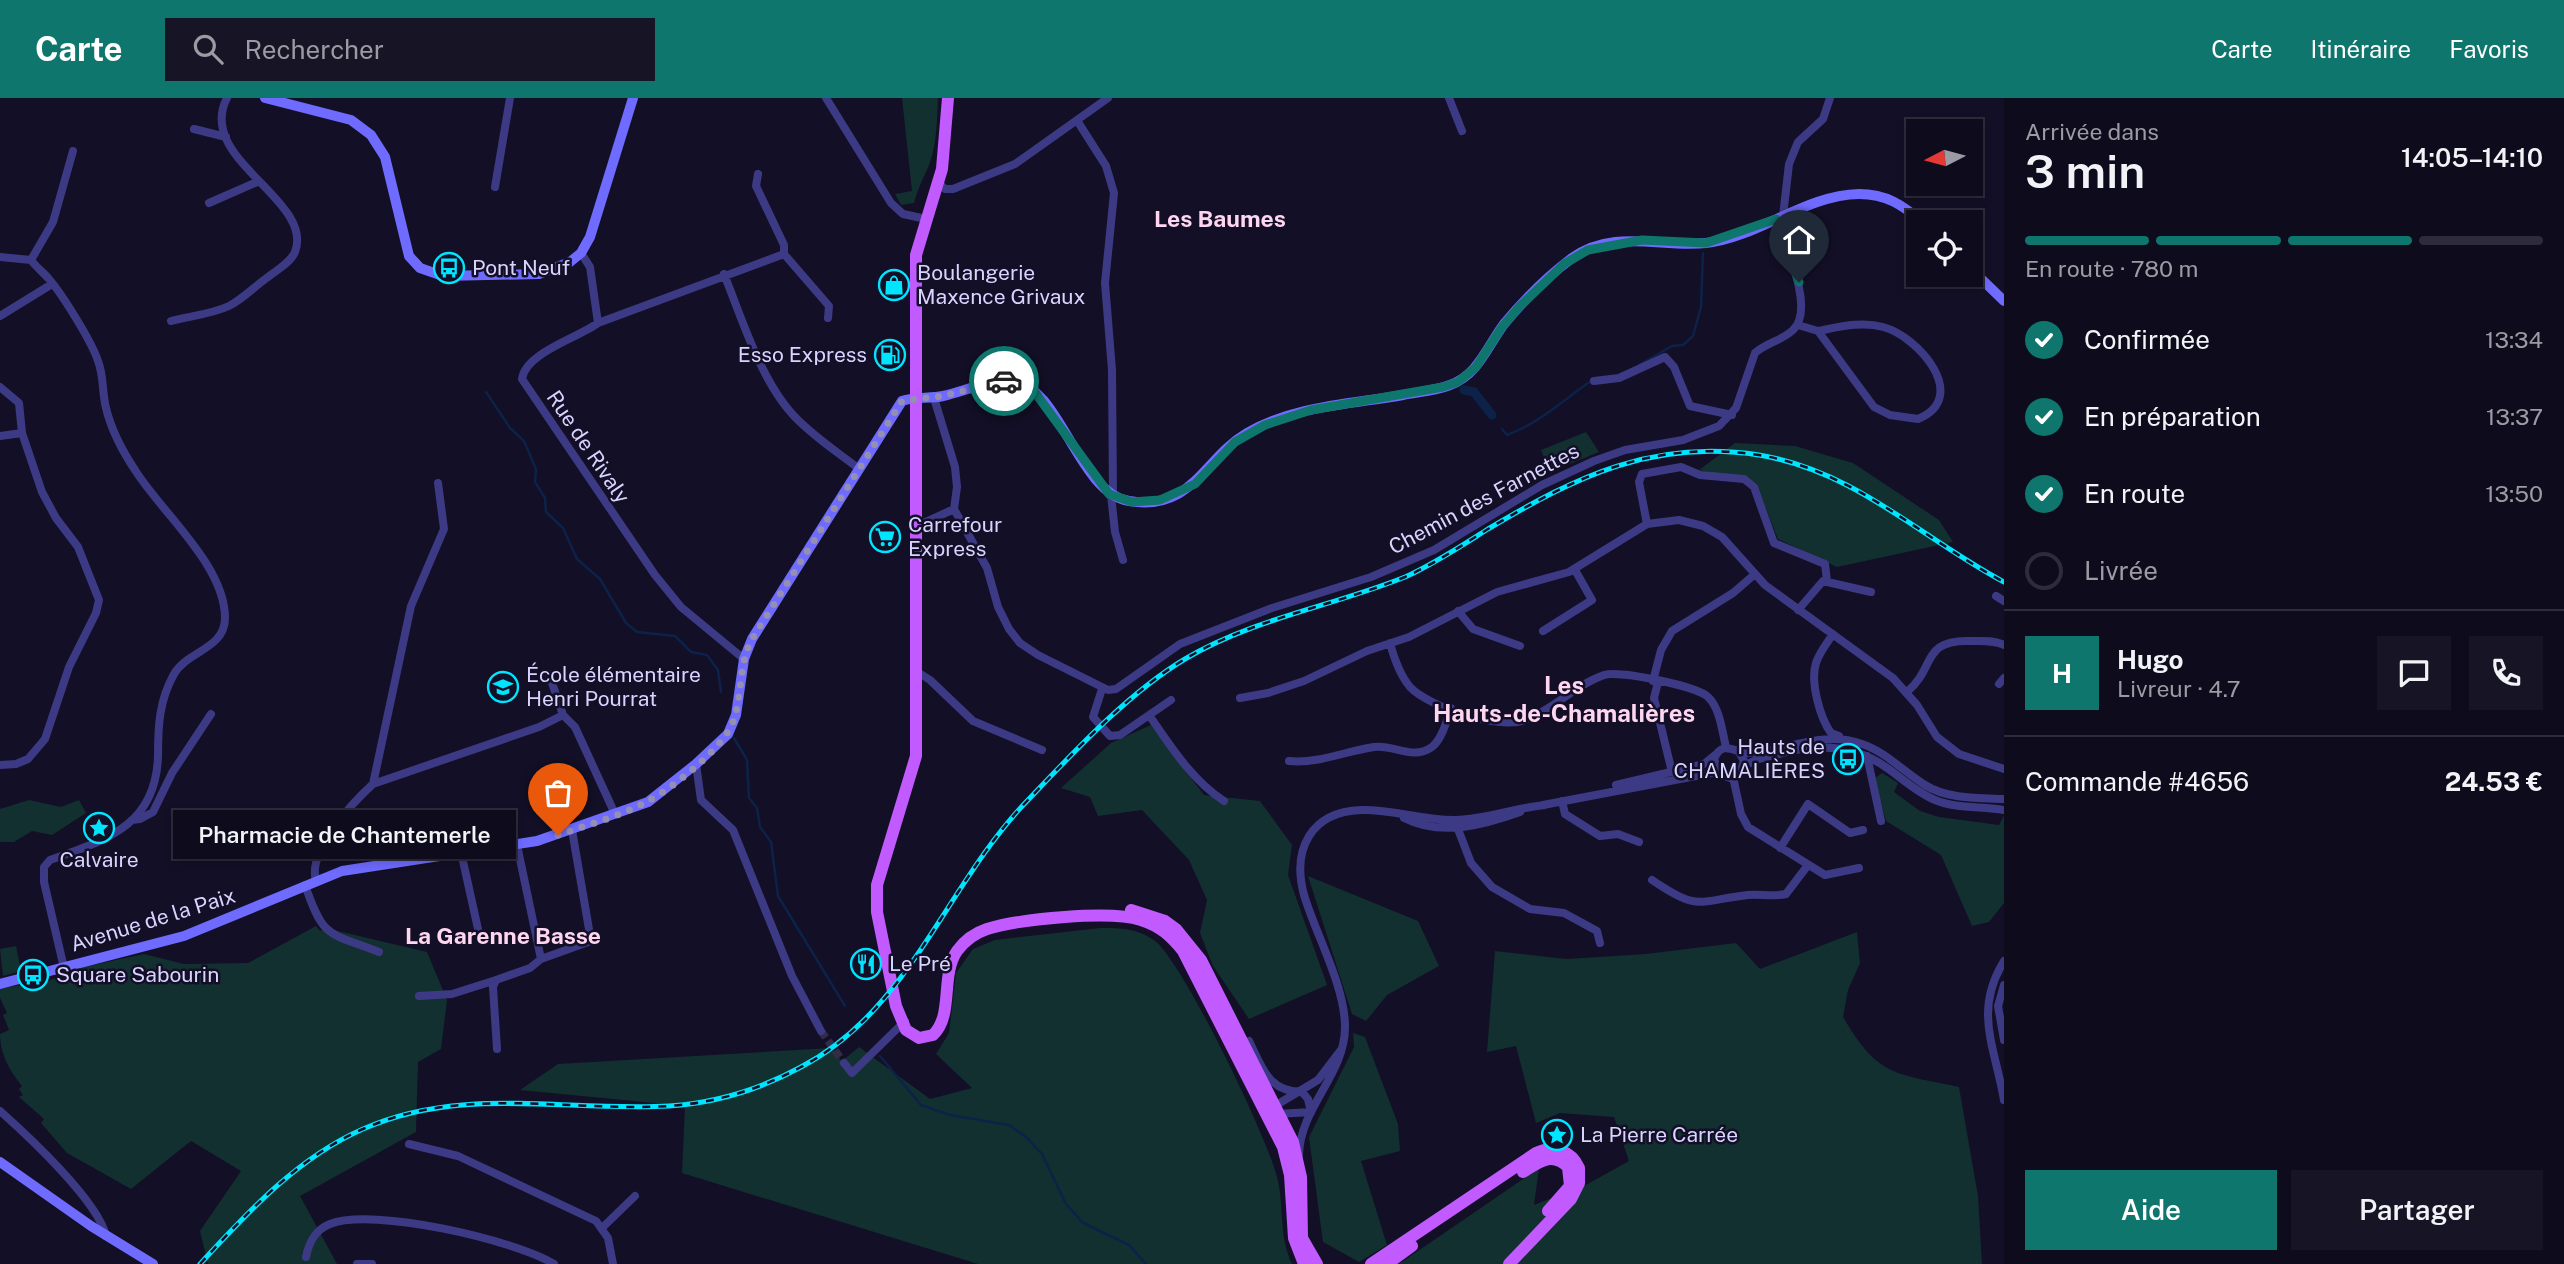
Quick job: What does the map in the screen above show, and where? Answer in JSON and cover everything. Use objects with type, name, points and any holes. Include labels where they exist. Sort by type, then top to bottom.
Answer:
[{"type":"main road","points":[[265,98],[351,120],[371,135],[385,157],[405,248],[420,268],[450,276],[539,274],[561,268],[581,253],[598,215],[633,98]]},
{"type":"main road","points":[[923,218],[938,182],[948,98]]},
{"type":"main road","points":[[944,148],[923,218],[916,255],[916,756],[877,885],[877,912],[896,1006],[906,1030],[919,1038],[933,1035],[939,1030],[947,972],[957,951],[974,935],[1003,926],[1105,915],[1140,920],[1171,936],[1183,951],[1279,1136],[1290,1175],[1294,1238],[1304,1264]]},
{"type":"main road","points":[[744,659],[752,639],[902,401],[934,398],[996,382],[1024,384],[1039,397],[1097,481],[1112,496],[1147,502],[1181,492],[1195,484],[1241,437],[1284,417],[1458,382],[1476,367],[1502,327],[1520,306],[1564,264],[1588,250],[1642,240],[1706,243],[1831,198],[1870,194],[1900,204],[1907,210]]},
{"type":"main road","points":[[1983,281],[2004,301]]},
{"type":"main road","name":"Avenue de la Paix","points":[[0,984],[184,936],[276,901],[305,884],[360,867],[517,845],[572,830],[648,802],[696,764],[722,740],[733,724],[744,659]]},
{"type":"main road","points":[[904,1022],[918,1034],[936,1027],[942,970],[953,945],[973,929],[998,920],[1105,909],[1139,911],[1153,915],[1176,929],[1201,960],[1278,1109],[1299,1163],[1302,1238],[1317,1264]]},
{"type":"main road","points":[[1387,1264],[1420,1236],[1538,1152],[1557,1149],[1580,1176],[1575,1194],[1509,1264]]},
{"type":"main road","points":[[1501,1264],[1568,1189],[1571,1177],[1569,1161]]},
{"type":"main road","points":[[0,1162],[106,1236],[153,1264]]},
{"type":"main road","points":[[1371,1264],[1420,1236]]},
{"type":"street","points":[[171,321],[227,307],[295,254],[296,237],[291,219],[257,182],[226,136],[223,116],[226,98]]},
{"type":"street","points":[[495,187],[510,98]]},
{"type":"street","points":[[826,98],[891,203],[903,214],[923,218]]},
{"type":"street","points":[[938,182],[945,189],[953,189],[1015,164],[1108,98]]},
{"type":"street","points":[[1450,98],[1462,131]]},
{"type":"street","points":[[1594,381],[1619,378],[1665,357],[1674,367],[1690,406],[1732,415],[1755,353],[1793,331],[1798,325],[1799,282],[1779,218],[1789,164],[1798,142],[1823,119],[1829,98]]},
{"type":"street","points":[[1078,121],[1106,166],[1114,193],[1105,283],[1112,370],[1112,496],[1115,533],[1123,560]]},
{"type":"street","points":[[194,129],[226,136]]},
{"type":"street","points":[[31,260],[53,222],[73,151]]},
{"type":"street","points":[[758,174],[757,186],[784,245],[784,254],[829,306],[828,318]]},
{"type":"street","points":[[209,202],[257,182]]},
{"type":"street","points":[[581,253],[590,267],[598,323],[724,274],[784,254]]},
{"type":"street","points":[[0,257],[31,260],[52,284],[85,333],[98,361],[106,408],[114,432],[135,471],[200,556],[219,591],[225,619],[219,637],[208,648],[188,656],[174,673],[159,710],[154,789],[144,808],[108,839],[50,860],[44,867],[44,882],[64,968]]},
{"type":"street","points":[[724,274],[761,365],[791,414],[821,442],[858,468]]},
{"type":"street","points":[[0,316],[52,284]]},
{"type":"street","name":"Rue de Rivaly","points":[[598,323],[531,359],[523,370],[522,379],[655,575],[681,607],[744,659]]},
{"type":"street","points":[[1798,325],[1818,331],[1866,325],[1899,333],[1920,349],[1936,372],[1942,391],[1938,403],[1918,419],[1881,412],[1865,397],[1818,331]]},
{"type":"street","points":[[0,387],[19,403],[22,433],[43,492],[56,518],[78,547],[99,600],[96,613],[68,667],[45,739],[28,759],[16,764],[0,765]]},
{"type":"street","points":[[934,398],[955,467],[957,487],[954,509],[987,568],[1003,618],[1020,643],[1102,689],[1093,717],[1106,734],[1120,735],[1171,700]]},
{"type":"street","name":"Chemin des Farnettes","points":[[1102,689],[1115,689],[1180,644],[1272,608],[1371,577],[1434,550],[1542,485],[1594,461],[1625,450],[1694,436],[1719,426],[1732,415]]},
{"type":"street","points":[[0,436],[22,433]]},
{"type":"street","points":[[1647,524],[1639,482],[1642,474],[1681,467],[1700,475],[1744,479],[1754,487],[1774,543],[1825,564],[1827,580]]},
{"type":"street","points":[[373,784],[411,606],[444,529],[438,483]]},
{"type":"street","points":[[915,527],[954,509]]},
{"type":"street","points":[[1240,698],[1291,686],[1409,637],[1497,592],[1575,570],[1647,524],[1679,520],[1709,528],[1731,545],[1755,574],[1798,610],[1871,659],[1907,692],[1937,737],[1959,754],[2004,769]]},
{"type":"street","points":[[1543,631],[1592,600],[1575,570]]},
{"type":"street","points":[[1672,772],[1654,698],[1661,650],[1672,631],[1733,593],[1755,574]]},
{"type":"street","points":[[1798,610],[1817,584],[1827,580],[1871,592]]},
{"type":"street","points":[[1996,596],[2004,601]]},
{"type":"street","points":[[1458,611],[1473,629],[1520,646]]},
{"type":"street","points":[[1833,634],[1815,668],[1824,722],[1831,733],[1862,744],[1933,789],[1952,795],[2004,799]]},
{"type":"street","points":[[1907,692],[1917,683],[1933,650],[1942,644],[1958,640],[2004,645]]},
{"type":"street","points":[[1390,643],[1410,687],[1481,721],[1510,724],[1534,716],[1607,674],[1699,691],[1709,698],[1716,709],[1726,747]]},
{"type":"street","points":[[916,671],[930,680],[973,721],[1042,750]]},
{"type":"street","points":[[549,674],[563,715],[575,727],[615,814]]},
{"type":"street","points":[[1289,761],[1310,762],[1375,747],[1406,754],[1427,750],[1435,745],[1451,708]]},
{"type":"street","points":[[132,820],[152,812],[172,773],[211,714]]},
{"type":"street","points":[[316,880],[313,871],[319,852],[356,799],[373,784],[539,727],[563,715]]},
{"type":"street","points":[[1149,715],[1192,774],[1206,789],[1224,801]]},
{"type":"street","points":[[1815,739],[1824,722]]},
{"type":"street","points":[[1726,747],[1748,753],[1815,739],[1862,744]]},
{"type":"street","points":[[1593,795],[1604,788],[1704,764],[1726,747]]},
{"type":"street","points":[[1715,755],[1713,763],[1717,772],[1722,776],[1733,777],[1751,762],[1811,747],[1839,748],[1867,756],[1932,799],[2002,810]]},
{"type":"street","points":[[1738,750],[1743,757],[1743,769]]},
{"type":"street","points":[[1867,756],[1881,821]]},
{"type":"street","points":[[696,764],[702,800],[733,830],[792,976],[821,1031]]},
{"type":"street","points":[[1299,1163],[1301,1133],[1340,1060],[1345,1017],[1305,896],[1300,855],[1312,831],[1337,815],[1367,810],[1402,816],[1413,822],[1456,824],[1508,818],[1562,801],[1717,772]]},
{"type":"street","points":[[1733,777],[1745,824],[1826,875],[1859,869]]},
{"type":"street","points":[[1562,801],[1565,814],[1594,833],[1604,837],[1618,834],[1639,842]]},
{"type":"street","points":[[1780,848],[1808,804],[1850,833],[1863,830]]},
{"type":"street","points":[[1456,824],[1471,863],[1492,887],[1530,909],[1572,915],[1597,931],[1600,943]]},
{"type":"street","points":[[419,996],[452,993],[496,981],[530,968],[541,959],[591,941],[572,830]]},
{"type":"street","points":[[517,845],[541,959]]},
{"type":"street","points":[[461,852],[480,938]]},
{"type":"street","points":[[1652,880],[1683,900],[1707,904],[1746,896],[1786,894],[1808,865]]},
{"type":"street","points":[[305,884],[322,926],[351,944],[379,952]]},
{"type":"street","points":[[1201,960],[1228,1002],[1270,1083],[1285,1091],[1302,1092],[1308,1099],[1311,1112]]},
{"type":"street","points":[[2004,961],[1990,987],[1986,1005],[1987,1025],[2004,1100]]},
{"type":"street","points":[[496,981],[493,987],[497,1049]]},
{"type":"street","points":[[2004,985],[1998,1006],[2004,1040]]},
{"type":"street","points":[[1216,1013],[1241,1046],[1278,1109],[1279,1136]]},
{"type":"street","points":[[844,1063],[852,1073],[904,1022]]},
{"type":"street","points":[[1278,1109],[1324,1075],[1343,1048]]},
{"type":"street","points":[[1278,1109],[1311,1112]]},
{"type":"street","points":[[0,1111],[64,1174],[101,1221],[106,1236]]},
{"type":"street","points":[[409,1144],[458,1157],[587,1216],[603,1227],[613,1264]]},
{"type":"street","points":[[603,1227],[635,1196]]},
{"type":"street","points":[[306,1257],[314,1236],[327,1225],[372,1220],[479,1235],[554,1264]]},
{"type":"street","points":[[530,1264],[534,1255]]},
{"type":"street","points":[[357,1264],[372,1264]]},
{"type":"green space","points":[[902,98],[938,98],[936,136],[930,163],[914,203],[901,205],[895,194],[912,191]]},
{"type":"green space","points":[[1586,432],[1599,452],[1550,472],[1541,450]]},
{"type":"green space","points":[[1735,443],[1795,446],[1853,463],[1939,520],[1953,542],[1837,567],[1778,539],[1756,483],[1699,470]]},
{"type":"green space","points":[[1151,725],[1204,795],[1260,801],[1292,845],[1288,875],[1327,985],[1249,1019],[1213,966],[1200,933],[1207,900],[1189,860],[1142,810],[1098,816],[1090,797],[1061,788],[1111,743]]},
{"type":"green space","points":[[1882,773],[1898,783],[1894,792],[1920,811],[1939,817],[1999,825],[2004,815],[2004,903],[1989,922],[1972,926],[1941,855],[1886,821],[1874,779]]},
{"type":"green space","points":[[29,800],[61,807],[79,800],[86,813],[52,835],[32,831],[14,842],[0,842],[0,809]]},
{"type":"green space","points":[[1308,876],[1418,921],[1439,966],[1387,995],[1366,1021],[1352,1014]]},
{"type":"green space","points":[[316,926],[320,931],[325,928],[427,952],[447,1000],[441,1049],[418,1062],[416,1132],[300,1196],[337,1264],[208,1264],[200,1231],[241,1171],[191,1141],[131,1189],[67,1153],[41,1123],[44,1119],[19,1097],[23,1095],[19,1089],[22,1086],[9,1068],[2,1048],[0,1034],[9,1030],[3,1015],[7,1013],[0,998],[0,988],[46,982],[79,968],[144,954],[184,964],[248,963]]},
{"type":"green space","points":[[1100,928],[1128,930],[1149,937],[1168,956],[1185,982],[1243,1094],[1272,1161],[1280,1191],[1285,1244],[1292,1264],[978,1264],[682,1173],[685,1106],[520,1090],[558,1064],[831,1048],[842,1061],[859,1047],[930,1099],[972,1088],[936,1054],[949,1033],[956,973],[973,949],[995,940]]},
{"type":"green space","points":[[1857,932],[1860,963],[1848,990],[1843,1017],[1867,1052],[1890,1070],[1959,1087],[1978,1196],[1982,1264],[1399,1264],[1539,1168],[1534,1205],[1586,1185],[1629,1161],[1614,1117],[1560,1113],[1536,1123],[1516,1046],[1487,1052],[1495,951],[1566,959],[1646,954],[1736,943],[1760,969]]},
{"type":"green space","points":[[16,946],[21,971],[3,976],[0,949]]},
{"type":"green space","points":[[1353,1033],[1365,1037],[1398,1124],[1400,1151],[1361,1161],[1387,1245],[1359,1262],[1323,1242],[1309,1137],[1354,1047]]},
{"type":"waterway","points":[[1639,365],[1672,346],[1683,345],[1693,336],[1701,307],[1703,253]]},
{"type":"waterway","points":[[1502,429],[1507,435],[1519,430],[1551,411],[1591,381]]},
{"type":"waterway","points":[[1464,390],[1474,392],[1492,415]]},
{"type":"waterway","points":[[486,392],[510,428],[524,441],[536,469],[535,482],[545,498],[546,512],[563,528],[577,559],[600,579],[626,623],[637,632],[675,636],[691,652],[707,655],[718,670],[721,692]]},
{"type":"waterway","points":[[734,738],[747,760],[749,798],[757,808],[760,827],[771,842],[778,896],[845,1006]]},
{"type":"waterway","points":[[880,1056],[921,1105],[950,1115],[1009,1125],[1026,1137],[1042,1154],[1066,1204],[1083,1223],[1129,1245],[1146,1264]]},
{"type":"tunnel","points":[[821,1031],[844,1063]]},
{"type":"railway","points":[[200,1264],[255,1206],[316,1155],[363,1129],[400,1116],[476,1104],[630,1107],[703,1102],[737,1094],[801,1067],[839,1043],[871,1013],[899,980],[998,834],[1102,725],[1164,673],[1185,659],[1238,633],[1405,577],[1437,561],[1521,510],[1585,478],[1650,457],[1684,452],[1721,451],[1759,455],[1794,463],[1827,475],[1857,491],[2004,582]]},
{"type":"way so far","points":[[558,835],[648,802],[696,764],[728,734],[738,704],[747,648],[839,497],[902,401],[943,396],[1004,381]]},
{"type":"place","name":"Pont Neuf","points":[[449,268]]},
{"type":"place","name":"Boulangerie Maxence Grivaux","points":[[894,285]]},
{"type":"place","name":"Esso Express","points":[[890,355]]},
{"type":"place","name":"Carrefour Express","points":[[885,537]]},
{"type":"place","name":"École élémentaire Henri Pourrat","points":[[503,687]]},
{"type":"place","name":"Hauts de CHAMALIÈRES","points":[[1848,759]]},
{"type":"place","name":"Calvaire","points":[[99,828]]},
{"type":"place","name":"Pharmacie de Chantemerle","points":[[558,835]]},
{"type":"place","name":"Le Pré","points":[[866,964]]},
{"type":"place","name":"Square Sabourin","points":[[33,975]]},
{"type":"place","name":"La Pierre Carrée","points":[[1557,1135]]},
{"type":"district","name":"Les Baumes","points":[[1220,219]]},
{"type":"district","name":"Les Hauts-de-Chamalières","points":[[1564,700]]},
{"type":"district","name":"La Garenne Basse","points":[[503,936]]},
{"type":"route","points":[[1004,381],[1024,384],[1034,391],[1109,494],[1125,501],[1154,502],[1195,484],[1228,447],[1248,432],[1284,417],[1443,387],[1464,378],[1476,367],[1502,327],[1520,306],[1564,264],[1592,248],[1642,240],[1706,243],[1725,239],[1776,219],[1799,282]]}]
